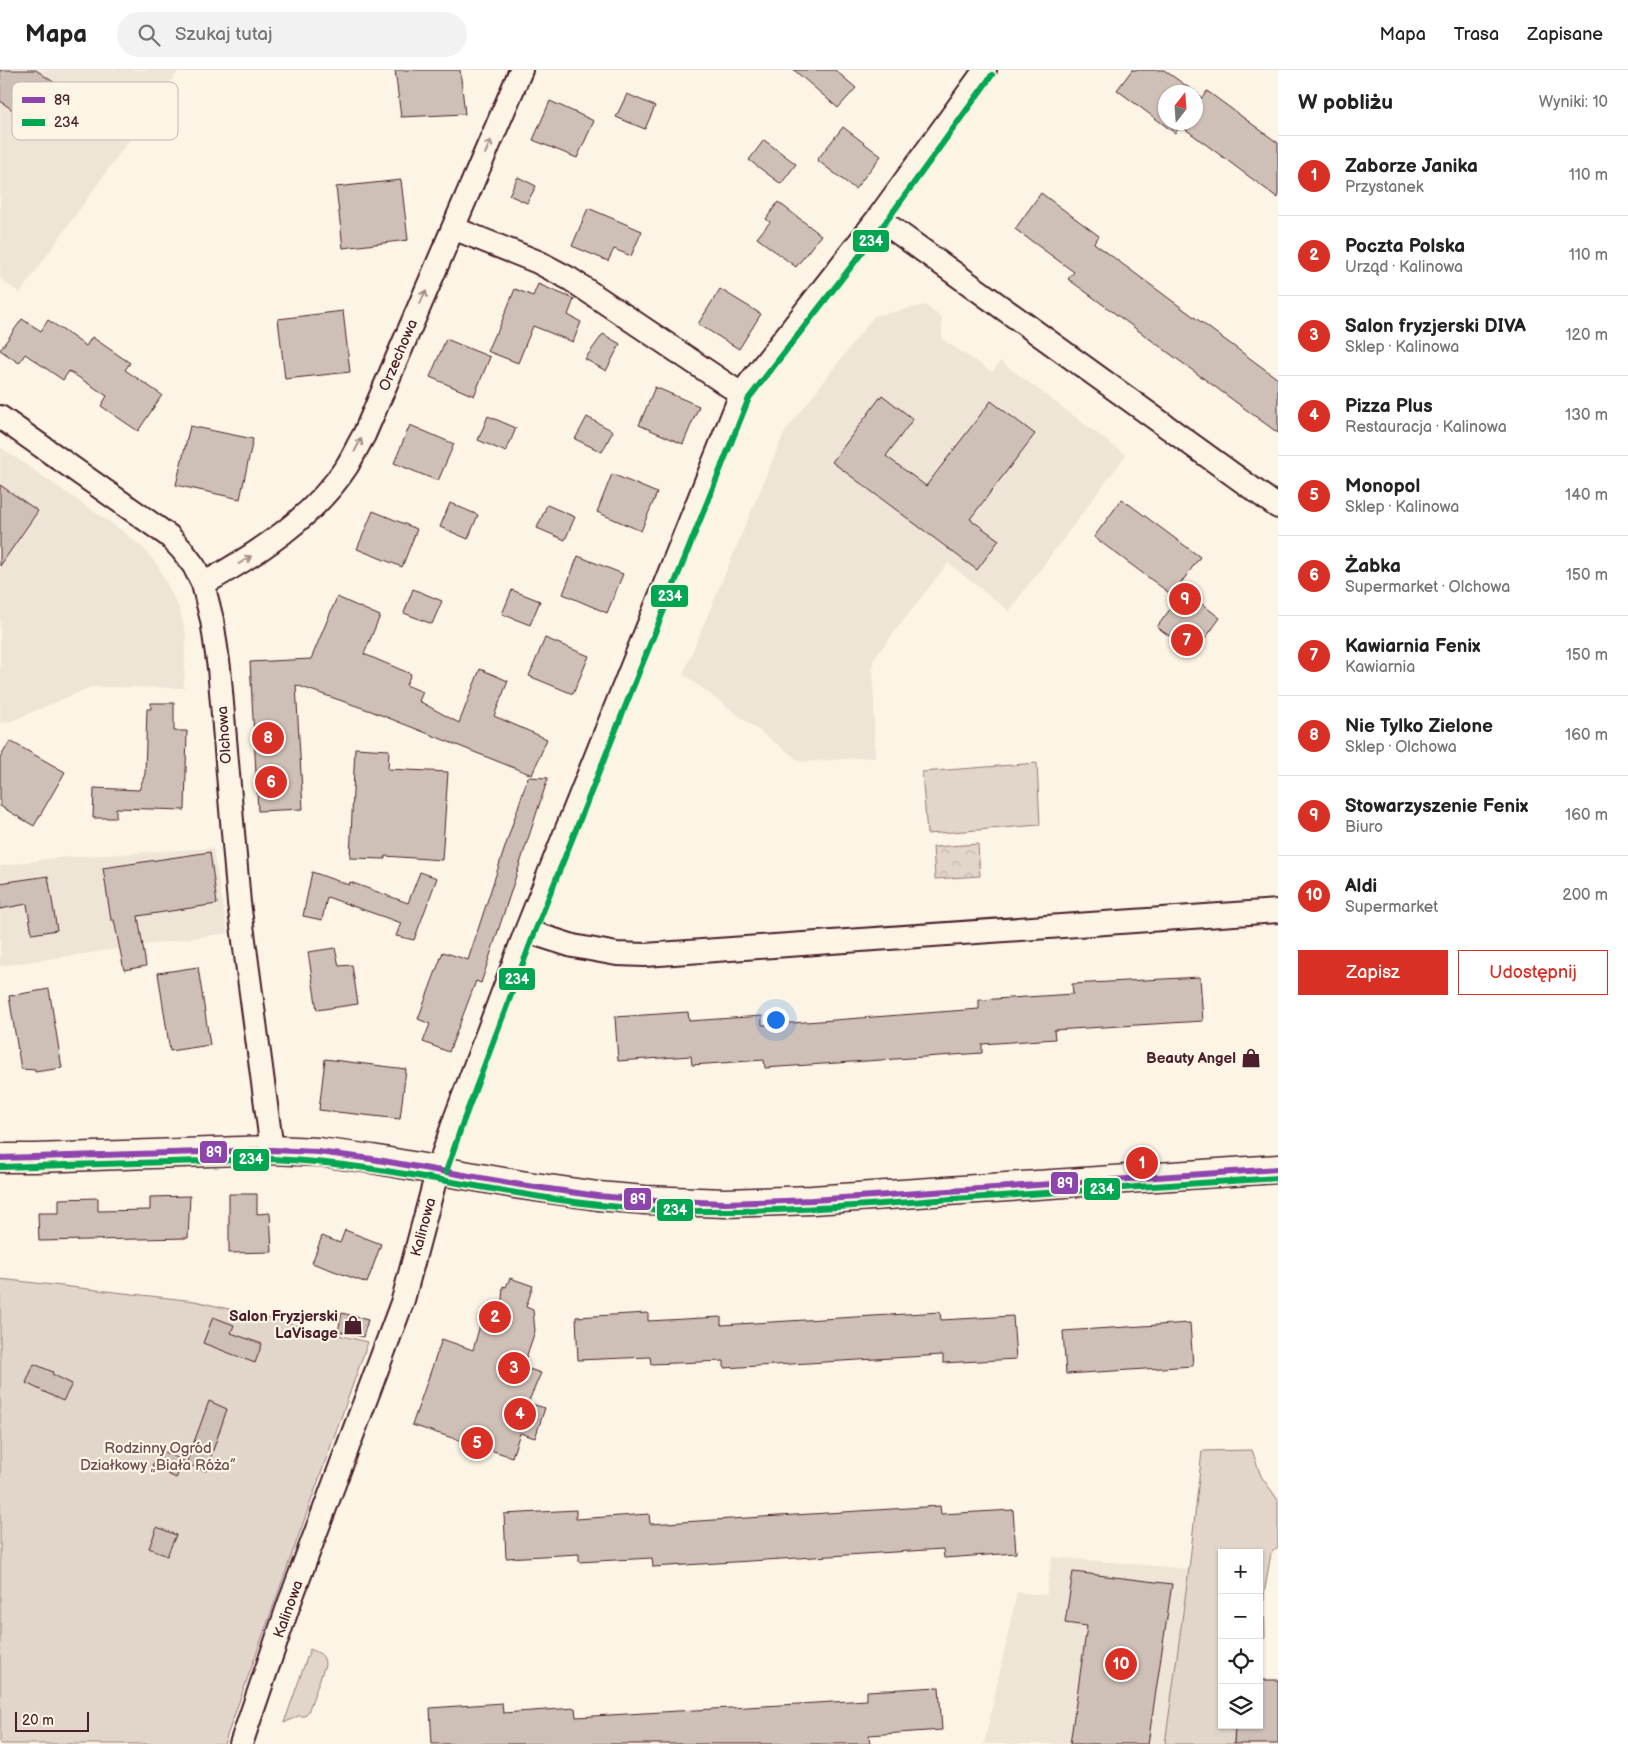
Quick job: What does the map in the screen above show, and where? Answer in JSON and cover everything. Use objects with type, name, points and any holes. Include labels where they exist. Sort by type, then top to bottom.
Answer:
[{"type":"street","name":"Orzechowa","points":[[203,584],[262,550],[312,506],[329,489],[347,466],[364,435],[521,70]]},
{"type":"street","name":"Kalinowa","points":[[241,1744],[289,1604],[403,1300],[438,1169],[454,1119],[526,931],[741,394],[878,218],[985,70]]},
{"type":"street","points":[[878,218],[1278,507]]},
{"type":"street","points":[[453,228],[538,262],[570,279],[741,394]]},
{"type":"street","name":"Olchowa","points":[[0,417],[169,536],[194,566],[203,584],[212,620],[219,668],[239,903],[272,1150]]},
{"type":"street","points":[[526,931],[573,946],[617,954],[645,955],[1278,911]]},
{"type":"street","points":[[0,1158],[272,1150],[318,1152],[438,1169],[521,1185],[598,1196],[725,1203],[812,1200],[1278,1169]]},
{"type":"shaded area","points":[[0,70],[179,70],[170,82],[12,82],[12,140],[129,140],[20,293],[0,279]]},
{"type":"shaded area","points":[[925,305],[942,318],[942,339],[992,372],[1000,361],[1126,455],[1009,611],[948,563],[873,660],[875,757],[801,762],[683,674],[784,433],[874,316]]},
{"type":"shaded area","points":[[0,447],[124,532],[143,548],[158,566],[179,608],[186,634],[184,688],[91,687],[9,722],[0,723]]},
{"type":"shaded area","points":[[213,848],[228,933],[0,966],[0,866],[54,858]]},
{"type":"shaded area","points":[[1052,1557],[1189,1569],[1165,1744],[984,1744],[1017,1592],[1046,1595]]},
{"type":"green space","points":[[1037,763],[1040,825],[927,834],[922,772]]},
{"type":"green space","points":[[978,844],[980,876],[935,879],[933,847]]},
{"type":"green space","name":"Rodzinny Ogród Działkowy „Biała Róża”","points":[[0,1279],[195,1301],[368,1342],[224,1744],[0,1744]]},
{"type":"green space","points":[[1252,1450],[1261,1476],[1278,1500],[1278,1547],[1271,1553],[1264,1595],[1265,1638],[1263,1638],[1263,1549],[1218,1549],[1218,1729],[1235,1729],[1234,1744],[1165,1744],[1189,1569],[1202,1451]]},
{"type":"green space","points":[[310,1649],[323,1656],[325,1665],[308,1712],[304,1716],[298,1716],[284,1723]]},
{"type":"building","points":[[0,70],[36,70],[53,82],[12,82],[12,110],[0,101]]},
{"type":"building","points":[[395,70],[460,70],[465,114],[401,117]]},
{"type":"building","points":[[794,70],[835,70],[856,88],[838,108]]},
{"type":"building","points":[[1132,70],[1164,70],[1185,85],[1158,85],[1158,120],[1117,90]]},
{"type":"building","points":[[1207,91],[1278,143],[1278,198],[1186,130],[1203,130],[1203,97]]},
{"type":"building","points":[[627,94],[655,106],[645,129],[616,117]]},
{"type":"building","points":[[550,101],[594,121],[577,158],[533,140]]},
{"type":"building","points":[[843,127],[881,156],[855,189],[817,160]]},
{"type":"building","points":[[764,140],[796,164],[781,184],[749,160]]},
{"type":"building","points":[[518,177],[536,186],[527,203],[509,195]]},
{"type":"building","points":[[401,180],[408,240],[343,248],[336,187]]},
{"type":"building","points":[[1041,193],[1099,236],[1094,243],[1278,379],[1278,433],[1068,279],[1074,272],[1015,229]]},
{"type":"building","points":[[778,202],[821,235],[796,267],[757,238],[770,222],[766,219]]},
{"type":"building","points":[[588,208],[642,231],[631,256],[614,249],[608,261],[572,246]]},
{"type":"building","points":[[538,284],[574,299],[568,315],[581,322],[573,342],[533,326],[518,363],[487,351],[495,333],[497,333],[515,289],[533,296]]},
{"type":"building","points":[[720,289],[761,314],[739,349],[698,324]]},
{"type":"building","points":[[343,311],[350,372],[285,379],[278,319]]},
{"type":"building","points":[[22,319],[41,331],[48,320],[86,346],[92,337],[130,363],[125,370],[162,395],[138,431],[101,406],[107,396],[69,371],[63,380],[25,354],[19,363],[0,350]]},
{"type":"building","points":[[603,334],[620,344],[606,371],[585,359]]},
{"type":"building","points":[[446,339],[490,357],[474,396],[430,377]]},
{"type":"building","points":[[655,387],[699,406],[683,444],[639,425]]},
{"type":"building","points":[[882,395],[913,419],[886,456],[926,486],[991,401],[1035,434],[970,519],[999,540],[977,570],[832,462]]},
{"type":"building","points":[[488,416],[516,428],[506,452],[478,440]]},
{"type":"building","points":[[587,417],[613,431],[602,452],[575,439]]},
{"type":"building","points":[[410,425],[454,444],[438,481],[394,463]]},
{"type":"building","points":[[190,426],[253,439],[240,499],[176,485]]},
{"type":"building","points":[[612,474],[657,493],[641,531],[597,512]]},
{"type":"building","points":[[0,485],[38,511],[0,566]]},
{"type":"building","points":[[1122,499],[1200,557],[1172,595],[1094,537]]},
{"type":"building","points":[[450,503],[478,515],[468,539],[440,527]]},
{"type":"building","points":[[547,505],[575,517],[565,540],[537,528]]},
{"type":"building","points":[[373,511],[417,529],[402,567],[357,549]]},
{"type":"building","points":[[578,556],[623,574],[607,613],[563,594]]},
{"type":"building","points":[[413,589],[442,601],[432,624],[404,613]]},
{"type":"building","points":[[512,590],[540,601],[530,625],[502,614]]},
{"type":"building","points":[[1184,590],[1220,618],[1194,654],[1157,627]]},
{"type":"building","points":[[337,597],[380,616],[364,654],[411,674],[406,685],[423,692],[419,701],[459,723],[480,669],[508,681],[494,716],[547,739],[532,775],[371,711],[296,685],[303,809],[258,811],[250,662],[311,659]]},
{"type":"building","points":[[545,638],[589,656],[573,694],[529,676]]},
{"type":"building","points":[[151,703],[174,703],[174,731],[187,731],[185,810],[116,808],[116,818],[93,818],[94,788],[139,790],[145,774],[147,709],[151,709]]},
{"type":"building","points":[[10,741],[65,772],[34,826],[0,806],[0,758]]},
{"type":"building","points":[[355,748],[389,750],[388,769],[448,772],[442,860],[385,856],[385,859],[350,858]]},
{"type":"building","points":[[528,777],[548,778],[481,983],[476,981],[449,1052],[423,1042],[430,1024],[418,1019],[443,952],[468,960]]},
{"type":"building","points":[[210,852],[217,904],[138,916],[146,966],[124,970],[114,920],[111,920],[103,868]]},
{"type":"building","points":[[312,872],[349,885],[350,882],[408,903],[420,872],[437,878],[414,940],[396,936],[401,923],[327,897],[322,920],[303,916]]},
{"type":"building","points":[[48,876],[57,930],[32,934],[27,904],[0,909],[0,883]]},
{"type":"building","points":[[335,948],[339,966],[352,965],[358,1004],[317,1010],[308,952]]},
{"type":"building","points":[[198,967],[210,1045],[170,1051],[158,973]]},
{"type":"building","points":[[1200,977],[1203,1021],[1054,1030],[1055,1039],[982,1044],[982,1053],[765,1068],[764,1060],[692,1065],[691,1056],[618,1061],[615,1017],[688,1012],[689,1021],[762,1016],[762,1025],[979,1009],[979,1000],[1073,994],[1072,984]]},
{"type":"building","points":[[49,989],[62,1068],[35,1072],[35,1070],[21,1069],[9,996]]},
{"type":"building","points":[[325,1059],[406,1069],[400,1119],[319,1110]]},
{"type":"building","points":[[229,1194],[257,1194],[257,1214],[270,1213],[272,1252],[229,1253]]},
{"type":"building","points":[[190,1196],[188,1238],[39,1241],[38,1213],[59,1213],[59,1199],[98,1198],[98,1211],[150,1210],[150,1197]]},
{"type":"building","points":[[345,1230],[381,1244],[367,1283],[312,1263],[322,1236],[340,1243]]},
{"type":"building","points":[[510,1278],[533,1286],[526,1307],[533,1310],[535,1331],[523,1367],[541,1373],[528,1403],[545,1408],[535,1438],[520,1433],[512,1457],[412,1425],[442,1339],[473,1350],[483,1314],[497,1315],[502,1299],[503,1286],[506,1287]]},
{"type":"building","points":[[940,1312],[941,1320],[1013,1316],[1016,1359],[943,1363],[943,1355],[724,1368],[724,1361],[651,1364],[650,1357],[578,1360],[576,1317],[648,1313],[648,1321],[721,1317],[721,1325]]},
{"type":"building","name":"Salon Fryzjerski LaVisage","points":[[342,1313],[368,1320],[363,1337],[338,1331]]},
{"type":"building","points":[[213,1317],[234,1325],[231,1333],[262,1344],[255,1363],[203,1343]]},
{"type":"building","points":[[1190,1323],[1193,1366],[1066,1374],[1063,1331]]},
{"type":"building","points":[[34,1364],[53,1372],[52,1374],[72,1384],[63,1401],[26,1383]]},
{"type":"building","points":[[209,1401],[227,1409],[206,1471],[186,1464]]},
{"type":"building","points":[[160,1450],[184,1461],[176,1478],[152,1466]]},
{"type":"building","points":[[940,1506],[941,1514],[1013,1510],[1016,1553],[944,1558],[943,1549],[653,1567],[652,1558],[579,1562],[579,1554],[506,1558],[504,1514],[576,1510],[576,1519],[649,1514],[650,1524]]},
{"type":"building","points":[[157,1527],[176,1535],[167,1556],[149,1548]]},
{"type":"building","points":[[1073,1572],[1172,1584],[1148,1744],[1070,1744],[1087,1626],[1065,1623]]},
{"type":"building","points":[[1263,1680],[1278,1680],[1278,1744],[1234,1744],[1235,1729],[1263,1729]]},
{"type":"building","points":[[939,1687],[942,1730],[869,1735],[870,1744],[432,1744],[430,1708],[502,1703],[503,1713],[575,1708],[576,1717],[867,1700],[867,1691]]},
{"type":"transit line","name":"234","points":[[446,1172],[534,934],[749,398],[885,223],[992,75]]},
{"type":"transit line","name":"89","points":[[0,1158],[272,1150],[318,1152],[598,1196],[725,1203],[812,1200],[1278,1169]]},
{"type":"transit line","name":"234","points":[[0,1167],[272,1159],[319,1162],[412,1175],[551,1199],[597,1205],[681,1211],[828,1208],[1278,1178]]},
{"type":"place","name":"Stowarzyszenie Fenix","points":[[1185,599]]},
{"type":"place","name":"Kawiarnia Fenix","points":[[1187,640]]},
{"type":"place","name":"Nie Tylko Zielone","points":[[268,738]]},
{"type":"place","name":"Żabka","points":[[271,782]]},
{"type":"place","name":"Beauty Angel","points":[[1251,1058]]},
{"type":"place","name":"Zaborze Janika","points":[[1142,1163]]},
{"type":"place","name":"Poczta Polska","points":[[495,1317]]},
{"type":"place","name":"Salon Fryzjerski LaVisage","points":[[353,1325]]},
{"type":"place","name":"Salon fryzjerski DIVA","points":[[514,1368]]},
{"type":"place","name":"Pizza Plus","points":[[520,1414]]},
{"type":"place","name":"Monopol","points":[[477,1443]]},
{"type":"place","name":"Aldi","points":[[1121,1664]]}]
